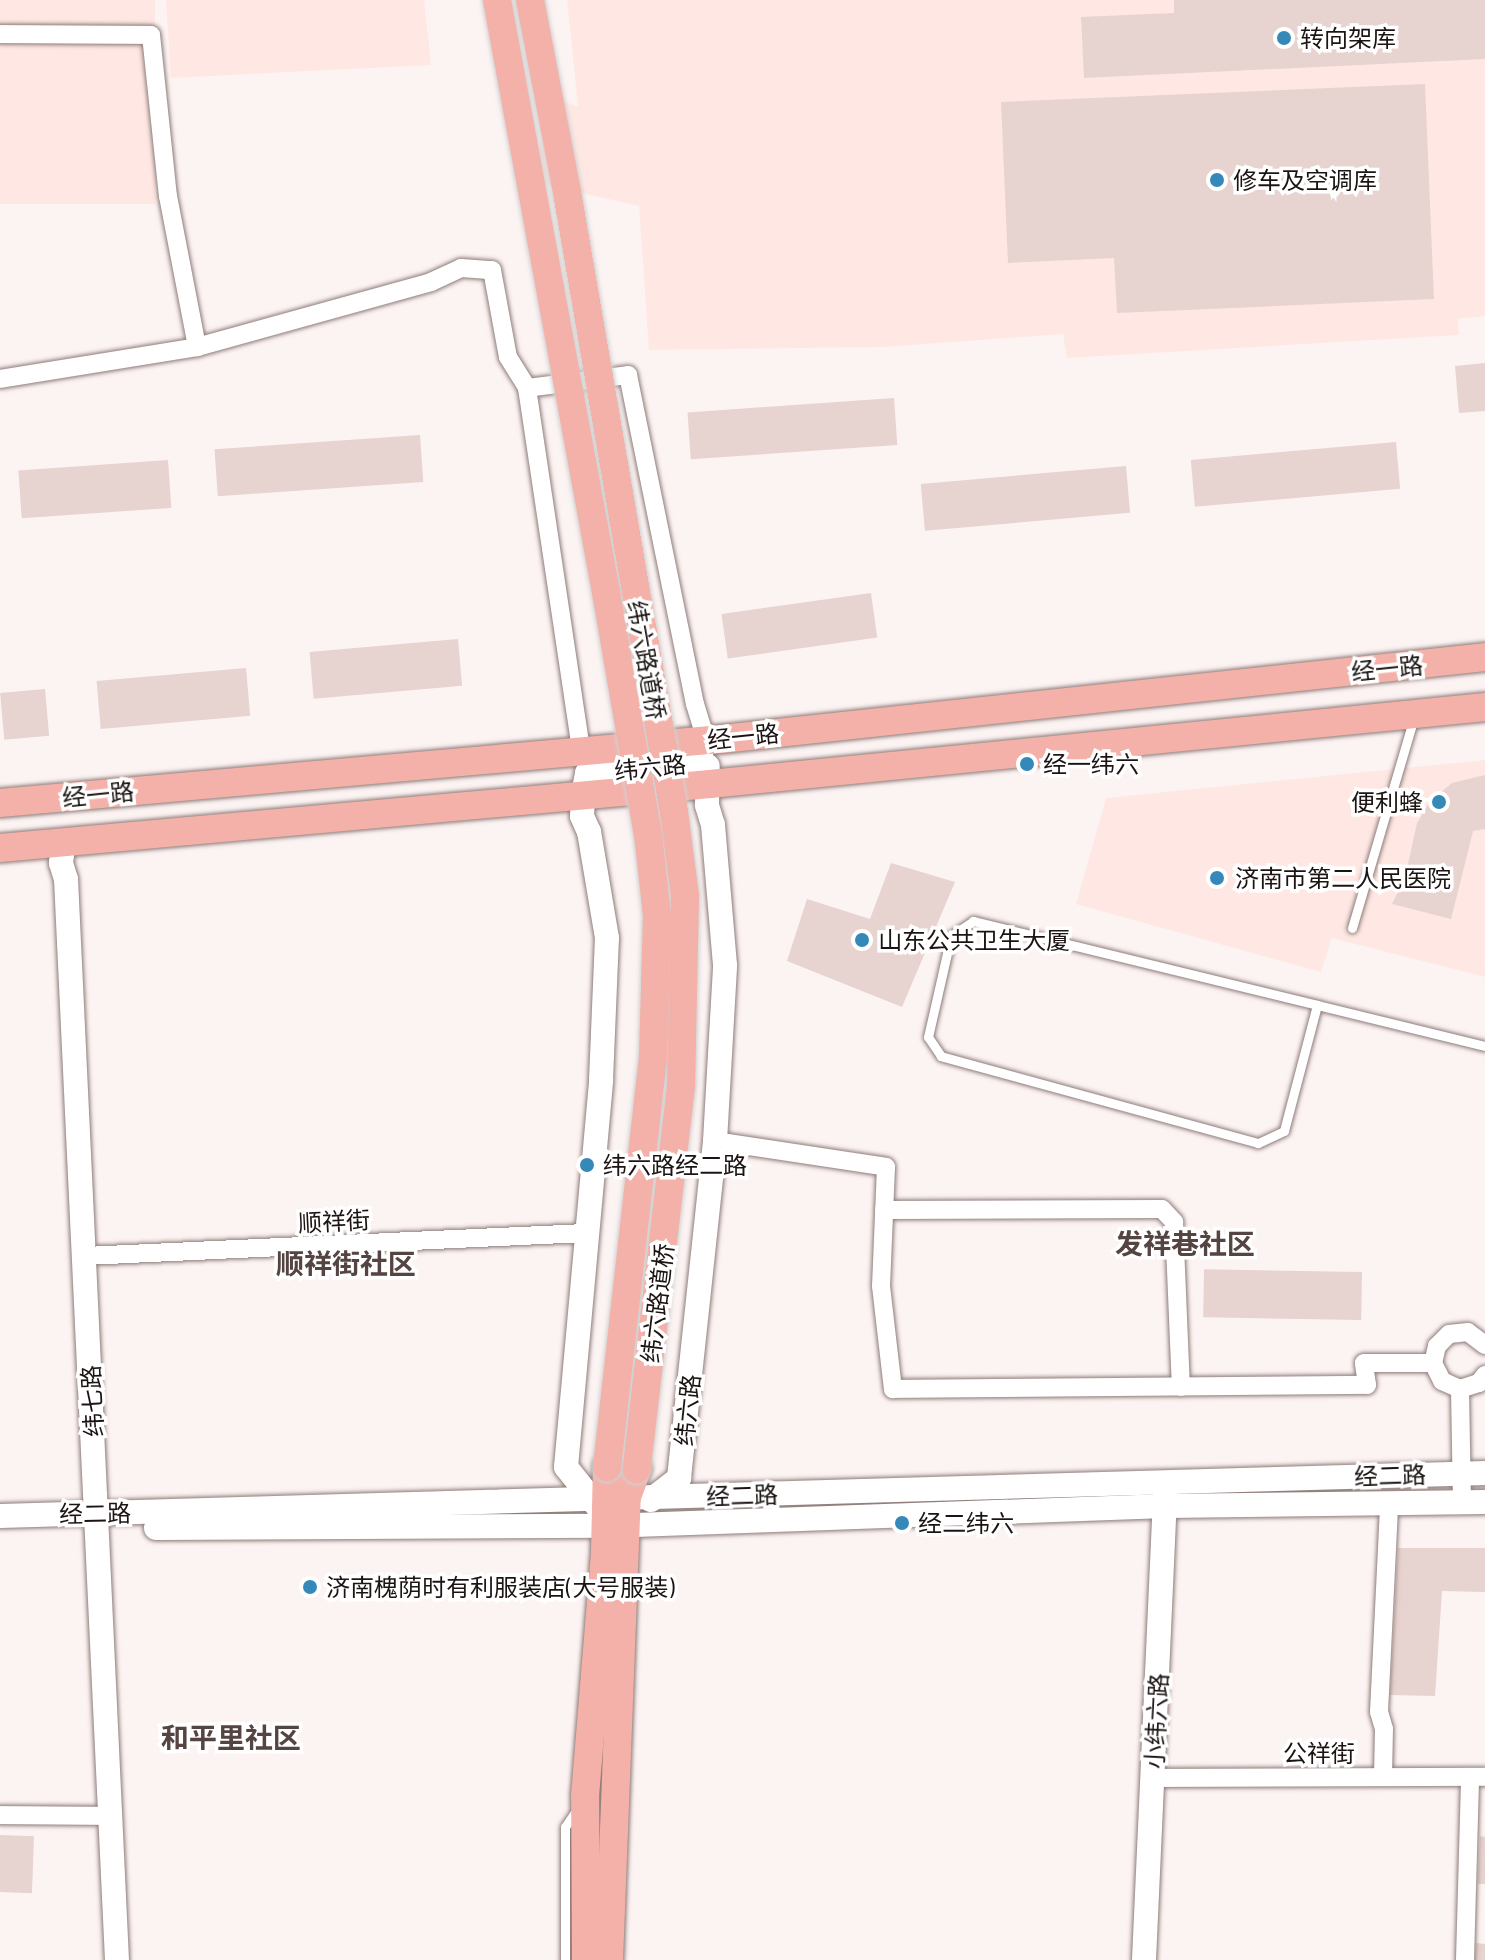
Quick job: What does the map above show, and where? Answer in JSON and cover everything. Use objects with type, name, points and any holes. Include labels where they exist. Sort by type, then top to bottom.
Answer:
[{"type":"main road","name":"纬六路道桥","points":[[497,0],[648,834],[657,915],[653,1057],[607,1467],[619,1507]]},
{"type":"main road","name":"纬六路道桥","points":[[530,0],[567,192],[674,812],[685,896],[681,1086],[637,1469],[619,1507]]},
{"type":"main road","name":"经一路","points":[[0,803],[706,740],[1485,657]]},
{"type":"main road","name":"经一路","points":[[0,848],[710,784],[1485,707]]},
{"type":"main road","points":[[586,1960],[585,1796],[619,1507]]},
{"type":"main road","points":[[609,1960],[619,1507]]},
{"type":"street","points":[[0,34],[151,35],[168,196],[197,347]]},
{"type":"street","points":[[0,379],[197,347],[431,282],[461,268],[492,270],[508,357],[527,388],[581,750]]},
{"type":"street","points":[[527,388],[628,375],[695,704],[706,740]]},
{"type":"street","name":"纬六路","points":[[706,740],[710,784],[707,805],[713,825],[725,965],[715,1141],[679,1478],[619,1507],[566,1467],[601,1080],[607,938],[589,832],[582,816],[583,794],[587,773],[696,764],[706,740]]},
{"type":"street","name":"纬七路","points":[[64,843],[61,863],[66,879],[117,1960]]},
{"type":"street","points":[[715,1141],[886,1167],[881,1286],[893,1389],[1367,1385],[1364,1363],[1433,1363]]},
{"type":"street","points":[[884,1210],[1162,1209],[1174,1222],[1181,1387]]},
{"type":"street","name":"顺祥街","points":[[85,1256],[585,1233]]},
{"type":"street","points":[[1485,1345],[1468,1332],[1449,1334],[1437,1346],[1433,1363],[1442,1381],[1460,1389],[1479,1383],[1485,1375]]},
{"type":"street","points":[[1460,1389],[1473,1473],[1474,1502]]},
{"type":"street","name":"经二路","points":[[0,1531],[98,1521],[1166,1494],[1473,1473]]},
{"type":"street","name":"经二路","points":[[619,1507],[1166,1494],[1389,1504],[1474,1502]]},
{"type":"street","name":"小纬六路","points":[[1144,1960],[1166,1494]]},
{"type":"street","points":[[1383,1776],[1384,1729],[1379,1712],[1389,1504]]},
{"type":"street","name":"经二路","points":[[0,1516],[98,1521]]},
{"type":"street","points":[[1465,1960],[1477,1777]]},
{"type":"street","name":"公祥街","points":[[1153,1778],[1477,1777]]},
{"type":"street","points":[[0,1815],[110,1816]]},
{"type":"lane","points":[[1352,928],[1415,715]]},
{"type":"lane","points":[[1317,1005],[1284,1131],[1258,1143],[941,1056],[928,1037],[951,936],[973,921],[1485,1046]]},
{"type":"lane","points":[[565,1960],[565,1827],[585,1796]]},
{"type":"shaded area","points":[[0,0],[155,0],[155,204],[0,204]]},
{"type":"shaded area","points":[[166,0],[424,0],[431,65],[171,78]]},
{"type":"shaded area","points":[[567,0],[1485,0],[1485,316],[1458,319],[1459,335],[1067,358],[1063,334],[884,347],[649,350],[639,206],[532,182],[550,98],[578,106]]},
{"type":"shaded area","name":"济南市第二人民医院","points":[[1485,760],[1485,977],[1332,938],[1321,972],[1076,904],[1106,798]]},
{"type":"building","name":"转向架库","points":[[1174,0],[1485,0],[1485,59],[1084,78],[1081,17],[1174,13]]},
{"type":"building","name":"修车及空调库","points":[[1425,84],[1434,299],[1117,313],[1114,258],[1008,263],[1001,102]]},
{"type":"building","points":[[1485,363],[1485,411],[1459,413],[1455,366]]},
{"type":"building","points":[[894,398],[897,445],[691,459],[688,412]]},
{"type":"building","points":[[420,435],[423,482],[218,496],[215,449]]},
{"type":"building","points":[[1396,442],[1400,489],[1195,507],[1191,460]]},
{"type":"building","points":[[168,460],[171,508],[22,518],[18,470]]},
{"type":"building","points":[[1126,466],[1130,513],[925,531],[921,484]]},
{"type":"building","points":[[871,593],[877,638],[728,659],[721,614]]},
{"type":"building","points":[[458,639],[462,686],[314,699],[310,652]]},
{"type":"building","points":[[246,668],[250,716],[101,729],[97,681]]},
{"type":"building","points":[[45,689],[49,736],[4,740],[0,693]]},
{"type":"building","points":[[1485,775],[1485,829],[1473,831],[1451,919],[1392,904],[1405,878],[1417,823],[1430,801],[1452,783]]},
{"type":"building","name":"山东公共卫生大厦","points":[[891,863],[955,882],[902,1007],[787,961],[807,899],[870,919]]},
{"type":"building","points":[[1204,1269],[1362,1272],[1361,1320],[1203,1317]]},
{"type":"building","points":[[1398,1548],[1485,1548],[1485,1592],[1442,1591],[1435,1696],[1390,1695]]},
{"type":"building","points":[[0,1835],[34,1836],[32,1893],[0,1892]]},
{"type":"building","points":[[1480,1836],[1485,1837],[1485,1884],[1478,1884]]},
{"type":"building","points":[[1476,1943],[1485,1944],[1485,1960],[1475,1960]]},
{"type":"place","name":"转向架库","points":[[1284,38]]},
{"type":"place","name":"修车及空调库","points":[[1217,180]]},
{"type":"place","name":"经一纬六","points":[[1027,764]]},
{"type":"place","name":"便利蜂","points":[[1439,802]]},
{"type":"place","name":"济南市第二人民医院","points":[[1217,878]]},
{"type":"place","name":"山东公共卫生大厦","points":[[862,940]]},
{"type":"place","name":"纬六路经二路","points":[[587,1165]]},
{"type":"place","name":"经二纬六","points":[[902,1523]]},
{"type":"place","name":"济南槐荫时有利服装店(大号服装)","points":[[310,1587]]},
{"type":"district","name":"发祥巷社区","points":[[1185,1243]]},
{"type":"district","name":"顺祥街社区","points":[[346,1263]]},
{"type":"district","name":"和平里社区","points":[[231,1737]]}]
